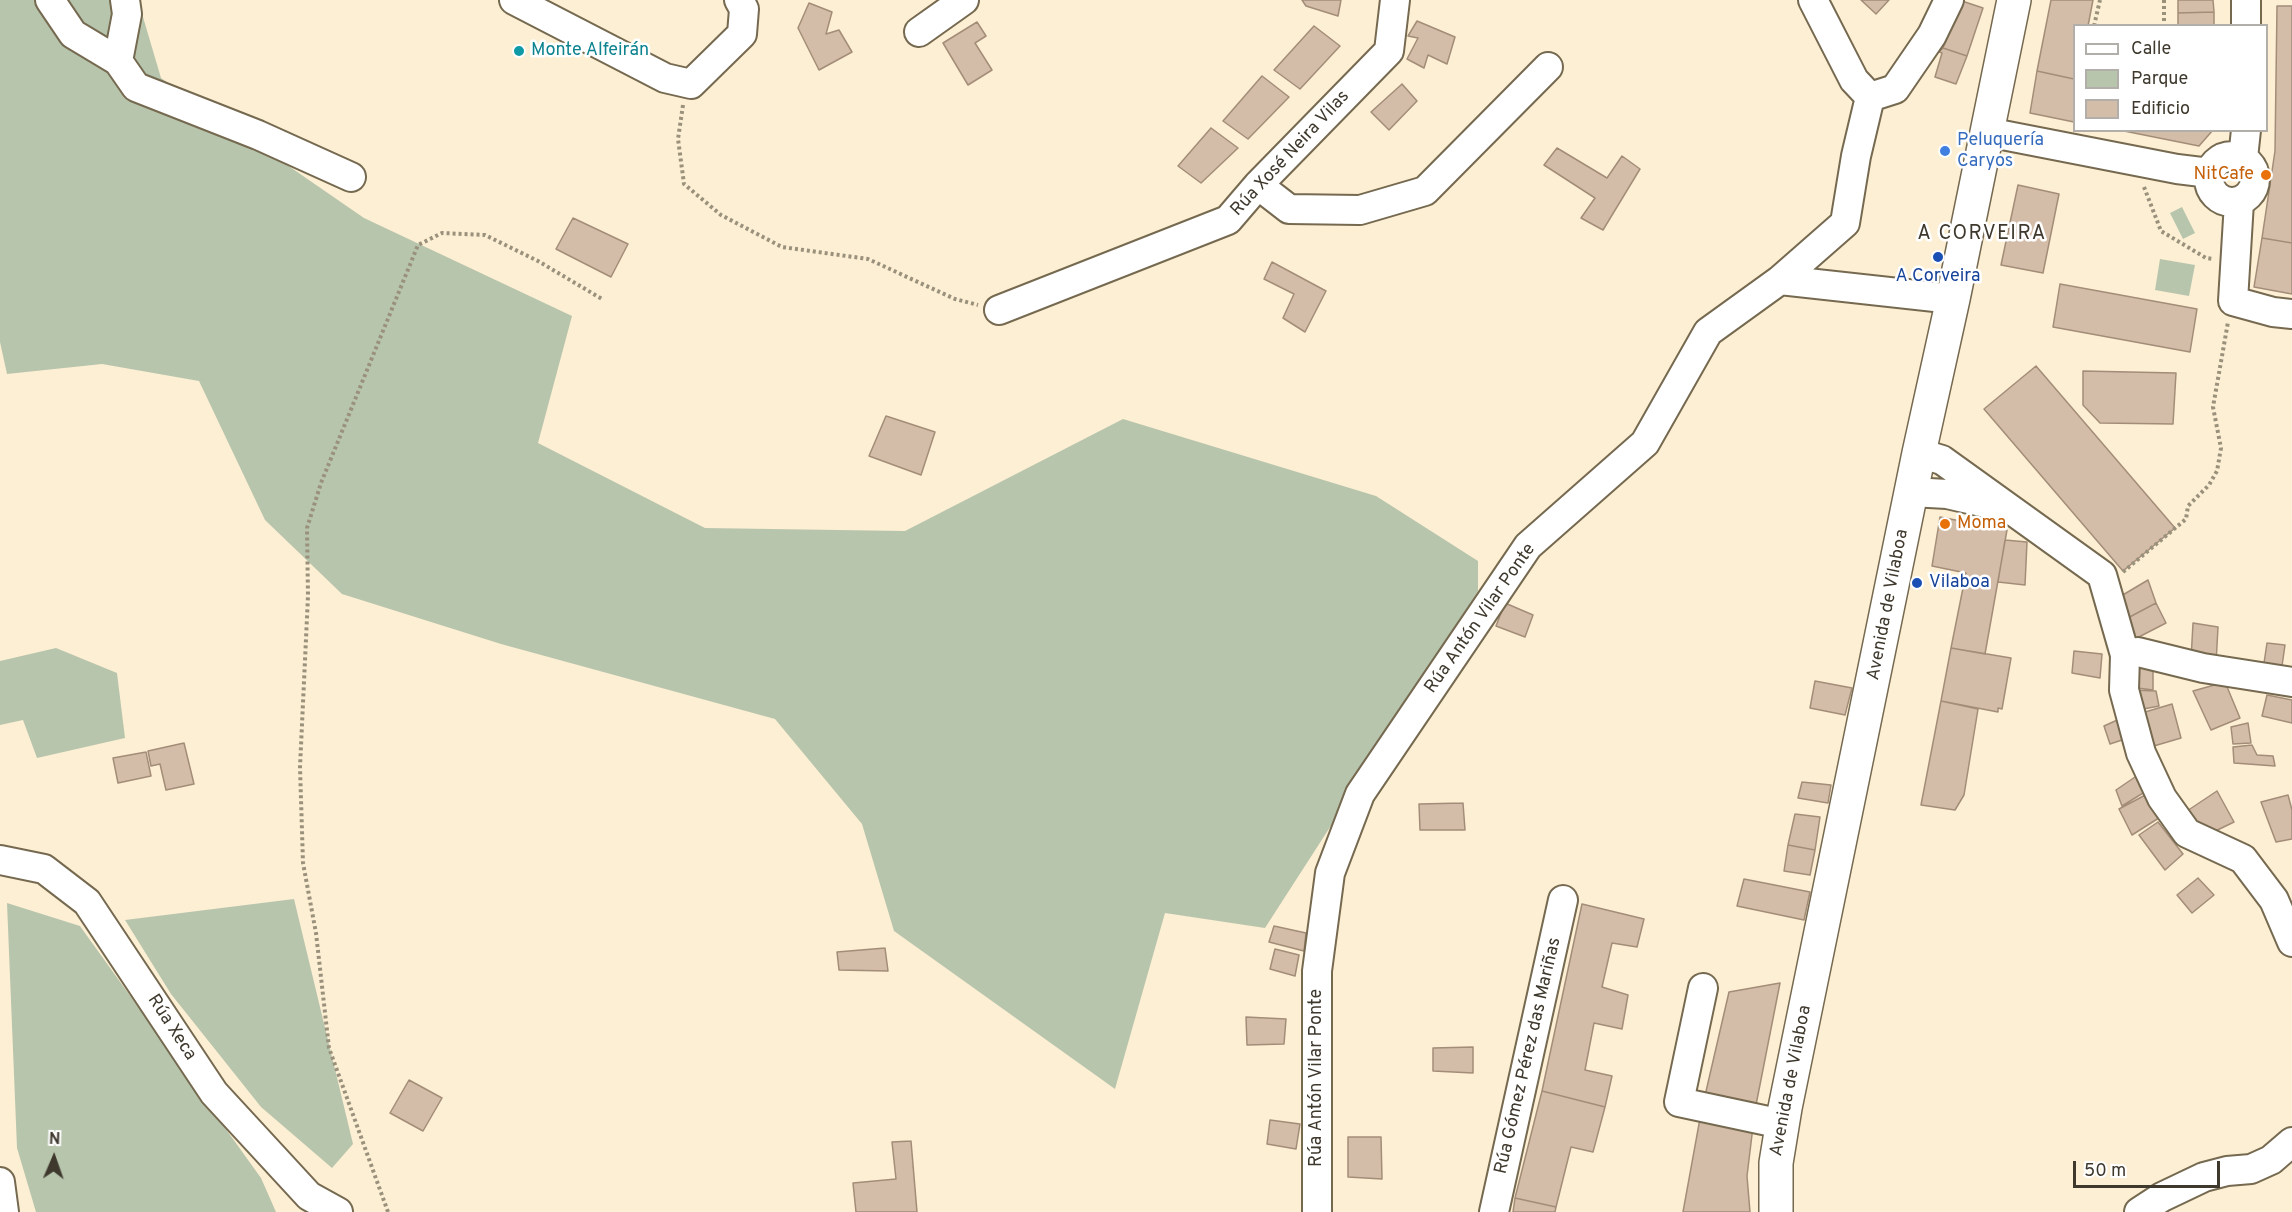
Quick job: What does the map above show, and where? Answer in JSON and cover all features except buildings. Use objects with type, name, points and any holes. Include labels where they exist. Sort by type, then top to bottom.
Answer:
[{"type":"highway","name":"Avenida de Vilaboa","points":[[1776,1212],[1776,1164],[1782,1124],[2014,0]]},
{"type":"street","points":[[50,0],[73,34],[118,61],[136,87],[258,135],[351,177]]},
{"type":"street","points":[[118,61],[127,14],[125,0]]},
{"type":"street","points":[[514,0],[665,78],[691,84],[742,34],[744,9],[739,0]]},
{"type":"street","points":[[919,32],[964,0]]},
{"type":"street","name":"Rúa Xosé Neira Vilas","points":[[999,310],[1228,220],[1258,185],[1389,51],[1395,0]]},
{"type":"street","points":[[1813,0],[1854,80],[1870,97],[1895,89],[1932,36],[1949,0]]},
{"type":"street","points":[[2246,0],[2246,24]]},
{"type":"street","points":[[1258,185],[1289,209],[1360,210],[1425,191],[1548,67]]},
{"type":"street","name":"Rúa Antón Vilar Ponte","points":[[1317,1212],[1317,971],[1330,873],[1360,794],[1528,546],[1645,443],[1708,332],[1780,280],[1845,223],[1856,156],[1870,97]]},
{"type":"street","points":[[1987,132],[2177,169],[2210,173]]},
{"type":"street","points":[[2243,158],[2246,132]]},
{"type":"street","points":[[2227,157],[2243,158],[2254,172],[2256,182],[2253,190],[2238,202],[2225,201],[2210,187],[2210,173],[2214,166],[2227,157]]},
{"type":"street","points":[[2238,202],[2233,301],[2273,312],[2292,314]]},
{"type":"street","points":[[1780,280],[1953,299]]},
{"type":"street","points":[[1919,453],[1942,460],[1953,483],[2023,518],[2102,575],[2125,655],[2124,690],[2141,753],[2162,798],[2187,833],[2243,859],[2274,900],[2292,942]]},
{"type":"street","points":[[1911,492],[1953,483]]},
{"type":"street","points":[[2125,655],[2138,652],[2203,668],[2292,682]]},
{"type":"street","name":"Rúa Xeca","points":[[0,860],[44,869],[87,902],[214,1093],[309,1196],[338,1212]]},
{"type":"street","name":"Rúa Gómez Pérez das Mariñas","points":[[1494,1212],[1563,900]]},
{"type":"street","points":[[1702,988],[1679,1102],[1782,1124]]},
{"type":"street","points":[[2139,1212],[2163,1197],[2204,1177],[2227,1171],[2251,1169],[2271,1160],[2292,1142]]},
{"type":"street","points":[[0,1182],[4,1212]]},
{"type":"path","points":[[2094,24],[2100,0]]},
{"type":"path","points":[[2164,0],[2164,24]]},
{"type":"path","points":[[691,84],[682,110],[678,139],[684,184],[721,215],[782,247],[868,259],[955,299],[999,310]]},
{"type":"path","points":[[2144,186],[2161,231],[2206,258],[2236,264]]},
{"type":"path","points":[[388,1212],[329,1048],[316,933],[303,863],[300,767],[308,596],[307,528],[321,483],[418,245],[442,234],[485,235],[538,261],[602,298]]},
{"type":"path","points":[[2105,587],[2186,519],[2188,506],[2209,485],[2217,471],[2221,448],[2213,407],[2233,301]]},
{"type":"green space","points":[[0,0],[138,0],[161,78],[364,218],[572,316],[538,443],[705,528],[905,531],[1123,419],[1376,496],[1478,561],[1478,591],[1265,928],[1165,913],[1115,1089],[894,931],[862,824],[775,719],[501,644],[342,594],[265,520],[199,381],[102,364],[7,374],[0,342]]},
{"type":"green space","points":[[2182,207],[2195,233],[2183,239],[2170,213]]},
{"type":"green space","points":[[2160,259],[2195,265],[2189,296],[2155,290]]},
{"type":"green space","points":[[56,648],[117,673],[125,738],[37,758],[23,720],[0,725],[0,661]]},
{"type":"green space","points":[[294,899],[353,1144],[332,1168],[261,1107],[171,994],[125,920]]},
{"type":"green space","points":[[7,903],[80,926],[261,1178],[276,1212],[36,1212],[17,1148]]},
{"type":"place","name":"Monte Alfeirán","points":[[519,51]]},
{"type":"place","name":"Peluquería Caryos","points":[[1945,151]]},
{"type":"place","name":"NitCafe","points":[[2266,175]]},
{"type":"place","name":"A Corveira","points":[[1938,257]]},
{"type":"place","name":"Moma","points":[[1945,524]]},
{"type":"place","name":"Vilaboa","points":[[1917,583]]},
{"type":"district","name":"A CORVEIRA","points":[[1982,235]]}]
